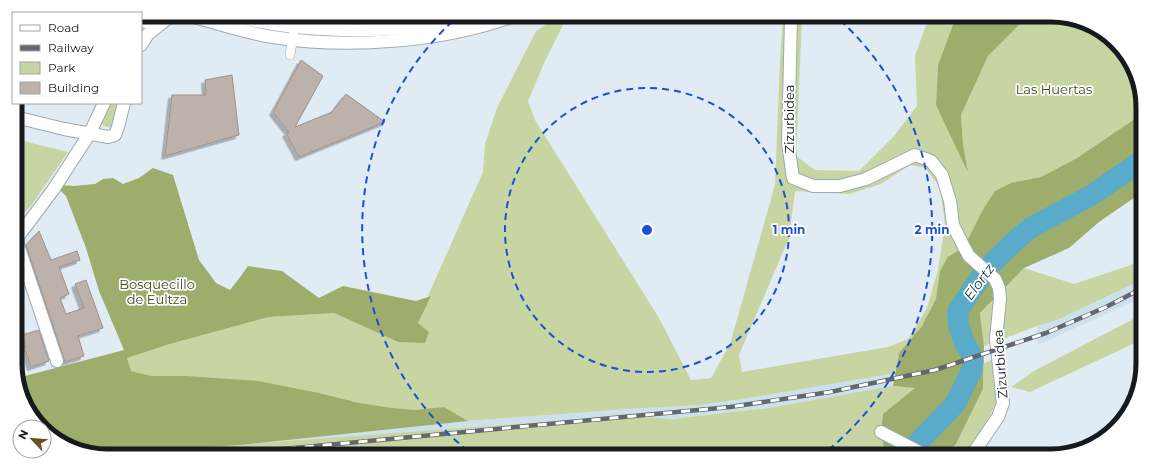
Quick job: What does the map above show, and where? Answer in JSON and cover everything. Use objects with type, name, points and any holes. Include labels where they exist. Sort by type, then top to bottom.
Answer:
[{"type":"street","points":[[142,43],[148,34],[164,22]]},
{"type":"street","points":[[214,22],[265,35],[307,42],[386,41],[432,36],[466,30],[494,22]]},
{"type":"street","points":[[290,55],[295,22],[378,31],[419,27],[447,22]]},
{"type":"street","name":"Zizurbidea","points":[[791,22],[788,143],[793,178],[812,186],[840,186],[866,180],[915,155],[931,161],[942,175],[950,201],[953,225],[964,247],[969,256],[994,279],[1000,288],[996,339],[1003,403],[998,417],[976,449]]},
{"type":"street","points":[[22,231],[53,190],[90,133],[104,104]]},
{"type":"street","points":[[22,120],[64,130],[108,137],[115,135],[124,104]]},
{"type":"street","points":[[22,257],[57,362]]},
{"type":"street","points":[[881,432],[914,449]]},
{"type":"shaded area","points":[[1136,283],[1136,300],[1038,345],[1037,326],[1057,320]]},
{"type":"shaded area","points":[[932,362],[938,379],[769,408],[346,449],[175,449],[468,421],[701,405],[895,373]]},
{"type":"green space","name":"Las Huertas","points":[[548,22],[564,22],[545,61],[528,101],[535,120],[659,318],[691,380],[711,378],[730,344],[775,185],[783,22],[802,22],[796,156],[815,170],[859,171],[894,136],[917,106],[915,56],[928,22],[954,22],[938,65],[936,105],[954,140],[968,175],[963,144],[961,115],[988,56],[1022,22],[1051,22],[1073,25],[1093,33],[1103,40],[1111,47],[1125,65],[1133,85],[1136,118],[1077,158],[1041,177],[1011,184],[988,197],[994,194],[982,211],[964,247],[946,261],[940,272],[937,298],[923,326],[899,353],[895,373],[701,405],[468,421],[444,407],[414,412],[150,377],[130,371],[127,358],[170,344],[269,317],[334,313],[398,342],[418,324],[428,296],[483,172],[485,144],[497,108],[536,31]],"holes":[[[910,165],[925,168],[940,187],[945,224],[938,270],[927,308],[908,339],[888,347],[742,372],[739,355],[789,238],[795,191],[849,194],[881,184]]]},
{"type":"green space","points":[[954,22],[1022,22],[988,56],[961,115],[963,144],[968,173],[936,105],[938,65]]},
{"type":"green space","points":[[107,104],[120,104],[116,125],[107,127],[102,124],[100,119]]},
{"type":"green space","points":[[1136,118],[1136,196],[1099,222],[1069,248],[1024,268],[980,313],[984,346],[983,389],[956,444],[951,449],[884,449],[881,432],[883,414],[915,388],[893,386],[899,353],[922,326],[936,299],[940,271],[948,257],[964,247],[982,211],[995,191],[1011,183],[1041,177],[1077,158]]},
{"type":"green space","points":[[22,141],[68,152],[31,206],[22,214]]},
{"type":"green space","name":"Bosquecillo de Eultza","points":[[153,168],[173,175],[199,260],[216,283],[230,290],[248,266],[282,271],[319,298],[343,286],[416,301],[431,296],[418,323],[429,332],[425,343],[398,342],[334,313],[269,317],[170,344],[127,358],[131,371],[151,376],[186,376],[258,381],[319,393],[359,403],[392,408],[415,410],[444,407],[468,421],[240,445],[183,449],[102,449],[80,444],[60,435],[52,429],[52,419],[42,419],[36,411],[27,391],[23,377],[124,350],[99,291],[86,248],[66,196],[59,189],[61,185],[74,186],[95,184],[103,179],[113,178],[123,184],[139,178]]},
{"type":"green space","points":[[1136,262],[1136,283],[1057,320],[984,346],[980,313],[1024,268],[1074,284]]},
{"type":"green space","points":[[1136,318],[1136,342],[1030,392],[1011,387],[1034,371]]},
{"type":"green space","points":[[996,358],[997,401],[983,430],[969,449],[951,449],[956,444],[983,389],[984,363]]},
{"type":"green space","points":[[893,386],[915,388],[881,432],[884,449],[181,449],[625,416],[673,419],[769,408]]},
{"type":"building","points":[[301,60],[323,76],[295,127],[332,112],[346,94],[385,122],[299,157],[286,133],[289,132],[273,112]]},
{"type":"building","points":[[232,75],[239,135],[165,156],[172,95],[206,95],[205,80]]},
{"type":"building","points":[[39,231],[51,260],[77,251],[80,260],[59,267],[69,294],[60,298],[66,314],[84,308],[75,284],[86,280],[103,328],[78,336],[84,356],[65,362],[26,245]]},
{"type":"building","points":[[39,330],[49,361],[31,367],[24,347],[26,347],[22,335]]},
{"type":"waterway","name":"Elortz","points":[[912,449],[955,404],[971,372],[973,362],[959,327],[958,311],[986,269],[1017,239],[1032,227],[1092,195],[1136,164]]},
{"type":"railway","points":[[283,449],[730,407],[830,392],[935,370],[1046,333],[1106,307],[1136,292]]}]
